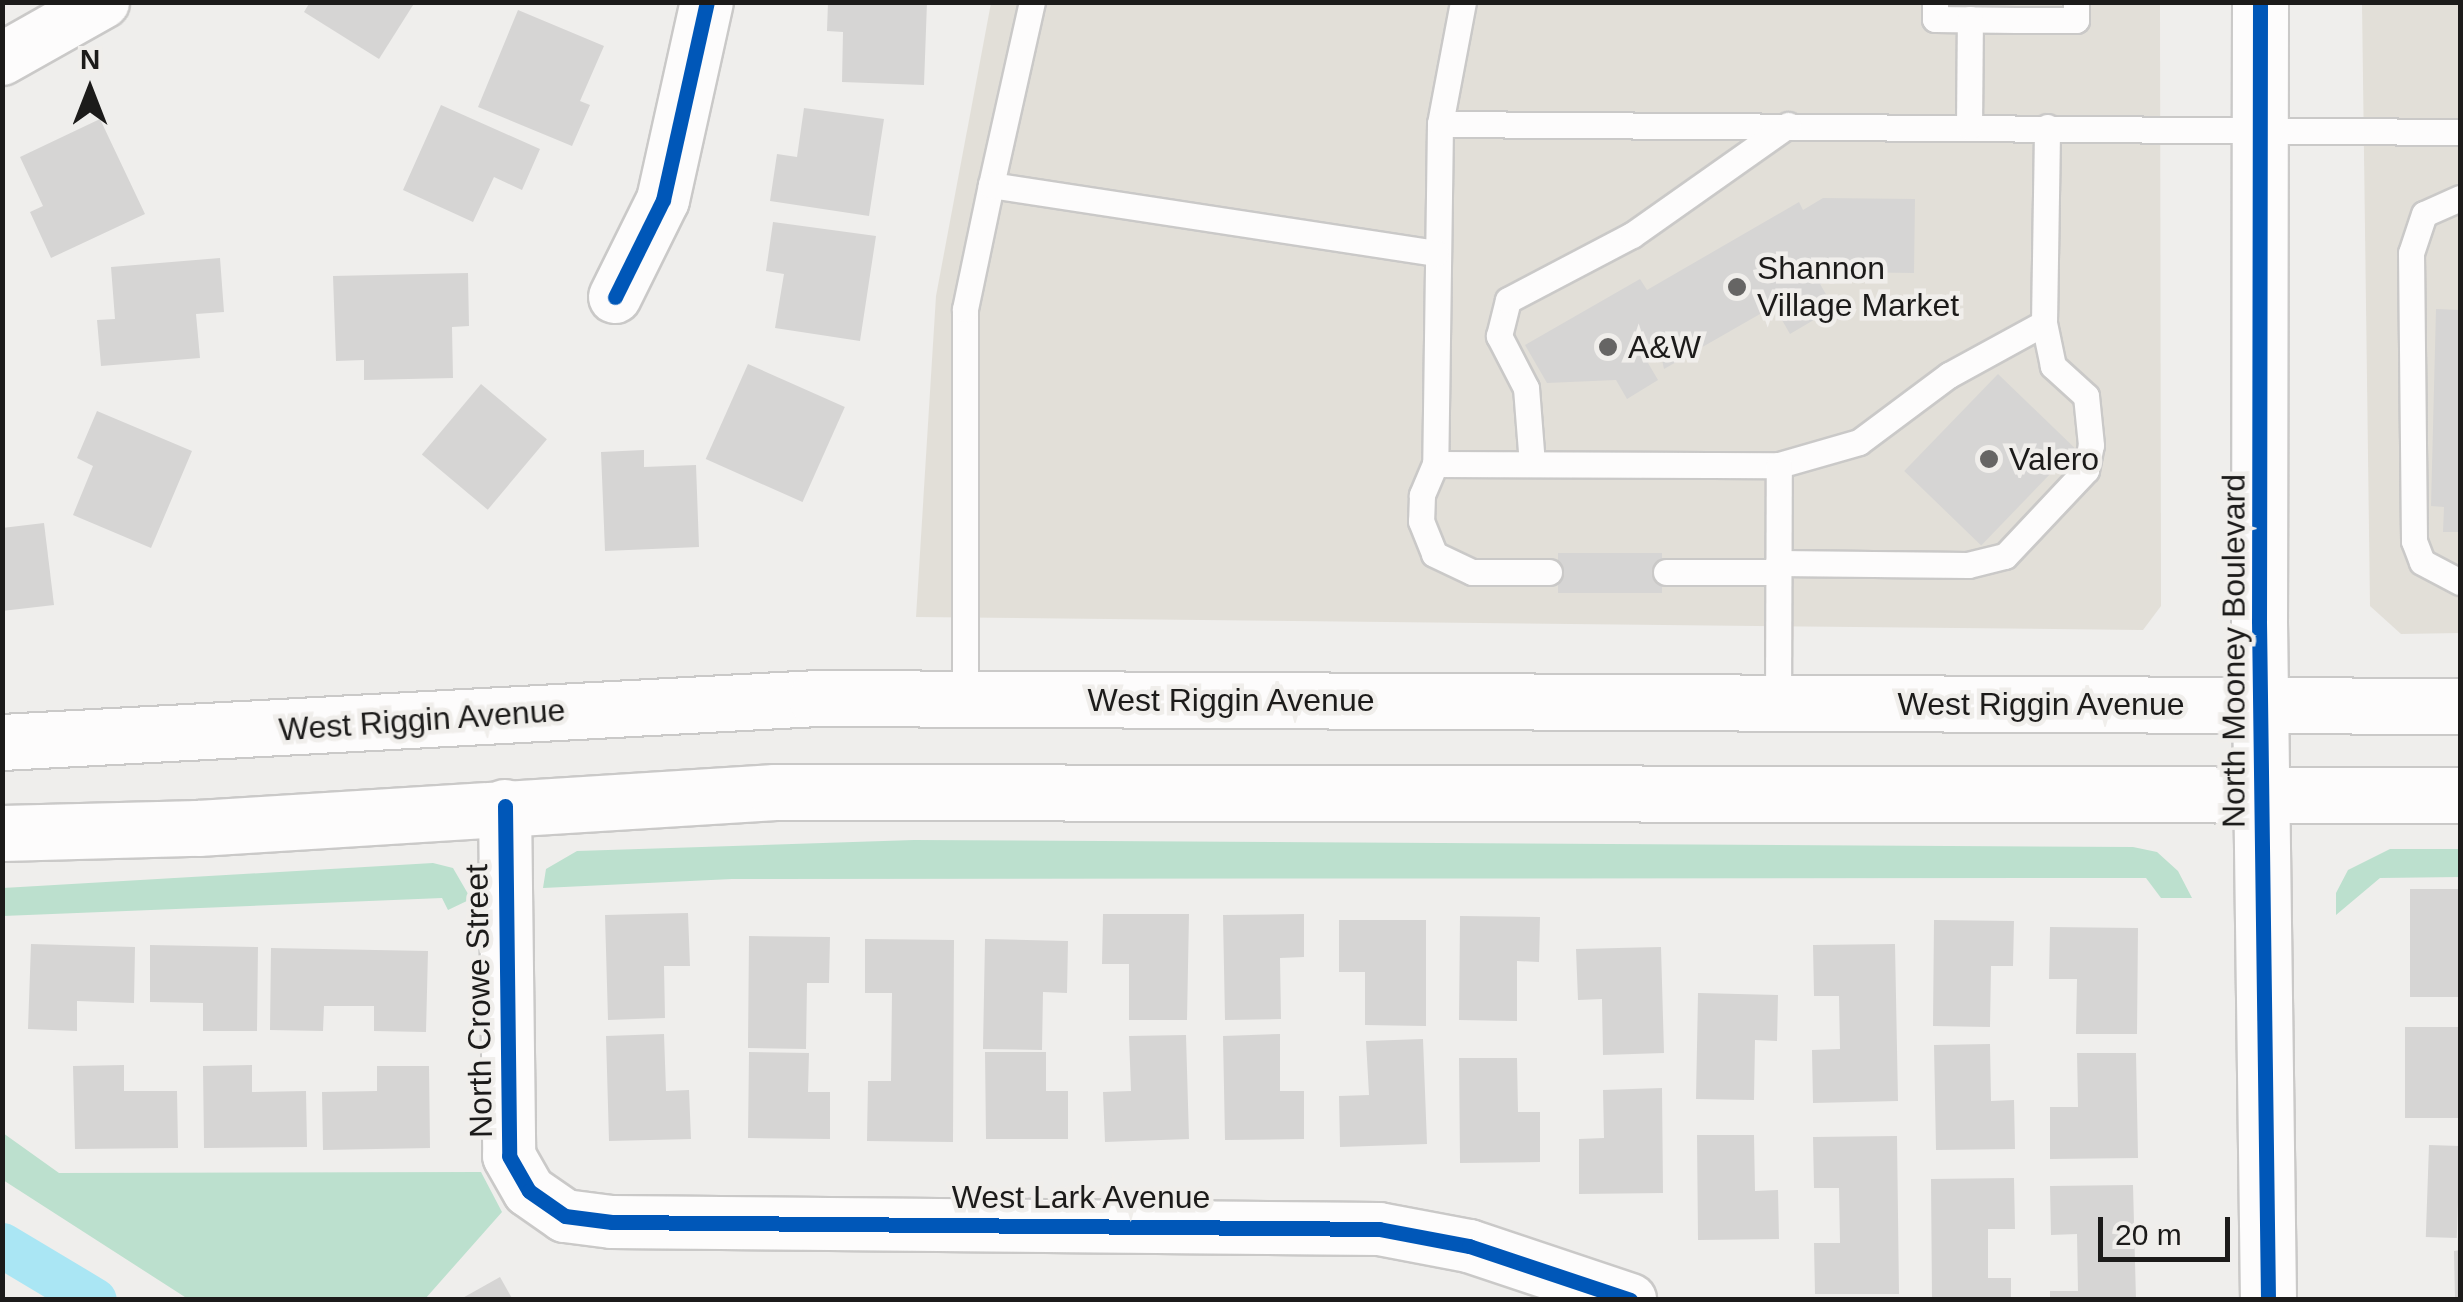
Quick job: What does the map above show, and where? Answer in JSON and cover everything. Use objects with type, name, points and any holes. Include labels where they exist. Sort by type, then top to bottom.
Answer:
[{"type":"main road","name":"North Mooney Boulevard","points":[[2260,2],[2261,706],[2268,1300]]},
{"type":"main road","name":"West Riggin Avenue","points":[[2,742],[240,734],[673,702],[964,698],[2460,706]]},
{"type":"main road","points":[[2,834],[198,828],[505,806],[823,791],[2460,796]]},
{"type":"street","points":[[2,59],[104,2]]},
{"type":"street","points":[[615,297],[662,200],[708,3]]},
{"type":"street","name":"North Crowe Street","points":[[505,806],[509,1156],[529,1191]]},
{"type":"street","name":"West Lark Avenue","points":[[529,1191],[565,1216],[612,1222],[1380,1228],[1469,1246],[1630,1300]]},
{"type":"lane","points":[[964,698],[965,310],[1032,2]]},
{"type":"lane","points":[[1463,2],[1440,124],[1435,464],[1422,495],[1422,520],[1434,554],[1472,572],[1549,572]]},
{"type":"lane","points":[[1935,11],[1970,19],[2016,11],[2076,11]]},
{"type":"lane","points":[[1969,127],[1970,19]]},
{"type":"lane","points":[[1440,124],[2460,132]]},
{"type":"lane","points":[[1532,464],[1526,388],[1499,336],[1508,300],[1632,235],[1788,125]]},
{"type":"lane","points":[[1666,572],[1968,565],[2005,556],[2086,470],[2091,444],[2086,396],[2053,366],[2044,322],[2047,127]]},
{"type":"lane","points":[[990,185],[1067,192],[1436,253]]},
{"type":"lane","points":[[2460,198],[2424,214],[2412,253],[2414,541],[2422,562],[2460,582]]},
{"type":"lane","points":[[1435,464],[1779,465],[1859,442],[1949,375],[2044,322]]},
{"type":"lane","points":[[1778,702],[1779,465]]},
{"type":"shaded area","points":[[991,3],[2160,3],[2161,606],[2143,630],[916,617],[936,296]]},
{"type":"shaded area","points":[[2362,3],[2460,3],[2460,633],[2401,634],[2370,606]]},
{"type":"green space","points":[[914,840],[2133,847],[2157,852],[2178,871],[2192,898],[2161,898],[2146,878],[732,879],[543,888],[546,869],[577,851]]},
{"type":"green space","points":[[2390,849],[2460,849],[2460,877],[2380,878],[2336,915],[2336,893],[2348,870]]},
{"type":"green space","points":[[433,863],[453,868],[471,899],[448,910],[442,898],[3,916],[3,888]]},
{"type":"green space","points":[[3,1133],[59,1173],[481,1172],[502,1212],[425,1299],[188,1299],[3,1180]]},
{"type":"building","points":[[310,2],[415,2],[379,59],[304,12]]},
{"type":"building","points":[[828,2],[927,2],[924,85],[842,82],[843,32],[827,31]]},
{"type":"building","points":[[518,10],[604,46],[580,101],[590,105],[572,146],[478,107]]},
{"type":"building","points":[[441,105],[540,149],[522,190],[494,177],[473,222],[403,190]]},
{"type":"building","points":[[804,108],[884,119],[869,216],[770,201],[777,154],[797,157]]},
{"type":"building","points":[[100,119],[145,214],[51,258],[30,212],[43,206],[20,157]]},
{"type":"building","points":[[1823,198],[1915,199],[1914,273],[1840,272],[1820,284],[1834,308],[1790,334],[1774,306],[1664,369],[1661,355],[1648,363],[1658,380],[1627,399],[1616,380],[1547,383],[1525,345],[1640,279],[1647,290],[1799,202],[1803,210]]},
{"type":"building","points":[[773,222],[876,236],[860,341],[775,328],[784,274],[766,271]]},
{"type":"building","points":[[220,258],[224,312],[196,314],[200,358],[101,366],[97,320],[115,319],[111,267]]},
{"type":"building","points":[[468,273],[469,326],[452,327],[453,378],[364,380],[364,360],[336,361],[333,276]]},
{"type":"building","points":[[2436,309],[2460,310],[2460,532],[2443,532],[2444,507],[2431,506]]},
{"type":"building","points":[[748,364],[845,407],[803,502],[706,459]]},
{"type":"building","name":"Valero","points":[[1998,374],[2075,448],[1981,545],[1904,471]]},
{"type":"building","points":[[481,384],[547,439],[488,510],[422,454]]},
{"type":"building","points":[[97,411],[192,451],[151,548],[73,515],[93,466],[77,458]]},
{"type":"building","points":[[644,450],[644,467],[696,465],[699,547],[605,551],[601,452]]},
{"type":"building","points":[[44,523],[54,605],[2,611],[2,528]]},
{"type":"building","points":[[1558,553],[1662,553],[1662,593],[1558,593]]},
{"type":"building","points":[[2410,889],[2460,889],[2460,997],[2410,997]]},
{"type":"building","points":[[688,913],[690,966],[664,966],[665,1018],[608,1020],[605,915]]},
{"type":"building","points":[[1103,914],[1189,914],[1187,1020],[1129,1020],[1129,964],[1102,964]]},
{"type":"building","points":[[1304,914],[1304,957],[1280,958],[1281,1019],[1225,1020],[1223,915]]},
{"type":"building","points":[[1460,916],[1540,917],[1539,962],[1517,961],[1517,1021],[1459,1020]]},
{"type":"building","points":[[1339,920],[1426,920],[1426,1026],[1365,1025],[1365,972],[1339,972]]},
{"type":"building","points":[[1934,920],[2014,921],[2013,966],[1991,966],[1990,1027],[1933,1026]]},
{"type":"building","points":[[2050,927],[2138,928],[2137,1034],[2076,1034],[2077,979],[2049,979]]},
{"type":"building","points":[[749,936],[830,937],[829,983],[807,983],[806,1049],[748,1048]]},
{"type":"building","points":[[865,939],[954,940],[953,1142],[867,1141],[868,1081],[891,1081],[892,993],[865,993]]},
{"type":"building","points":[[985,939],[1068,941],[1067,993],[1043,992],[1042,1050],[983,1049]]},
{"type":"building","points":[[31,944],[135,947],[134,1003],[77,1001],[77,1031],[28,1029]]},
{"type":"building","points":[[1895,944],[1898,1101],[1813,1103],[1812,1050],[1840,1049],[1839,996],[1814,996],[1813,945]]},
{"type":"building","points":[[150,945],[258,947],[257,1031],[203,1031],[203,1003],[150,1002]]},
{"type":"building","points":[[1661,947],[1664,1053],[1603,1055],[1602,999],[1578,1000],[1576,949]]},
{"type":"building","points":[[271,948],[428,951],[426,1032],[374,1031],[374,1006],[324,1006],[323,1031],[270,1030]]},
{"type":"building","points":[[1698,993],[1778,995],[1777,1041],[1755,1040],[1754,1100],[1696,1099]]},
{"type":"building","points":[[2405,1027],[2460,1027],[2460,1118],[2405,1118]]},
{"type":"building","points":[[664,1034],[666,1091],[689,1090],[691,1139],[609,1141],[606,1036]]},
{"type":"building","points":[[1280,1034],[1280,1091],[1304,1091],[1304,1139],[1225,1140],[1223,1036]]},
{"type":"building","points":[[1186,1035],[1189,1139],[1105,1142],[1103,1092],[1131,1091],[1129,1036]]},
{"type":"building","points":[[1423,1039],[1427,1144],[1340,1147],[1339,1096],[1369,1095],[1366,1041]]},
{"type":"building","points":[[1990,1044],[1991,1101],[2014,1100],[2015,1149],[1936,1150],[1934,1045]]},
{"type":"building","points":[[749,1052],[809,1053],[808,1092],[830,1092],[830,1139],[748,1138]]},
{"type":"building","points":[[985,1052],[1046,1052],[1046,1091],[1068,1091],[1068,1139],[986,1139]]},
{"type":"building","points":[[2077,1053],[2136,1053],[2138,1158],[2050,1159],[2050,1107],[2078,1107]]},
{"type":"building","points":[[1459,1058],[1517,1058],[1518,1112],[1540,1112],[1540,1162],[1460,1163]]},
{"type":"building","points":[[124,1065],[124,1091],[177,1091],[178,1148],[75,1149],[73,1066]]},
{"type":"building","points":[[252,1065],[252,1092],[306,1091],[307,1147],[204,1148],[203,1066]]},
{"type":"building","points":[[377,1066],[429,1066],[430,1148],[323,1150],[322,1092],[377,1091]]},
{"type":"building","points":[[1662,1088],[1663,1193],[1579,1194],[1579,1139],[1604,1138],[1603,1090]]},
{"type":"building","points":[[1697,1135],[1754,1135],[1755,1191],[1778,1190],[1779,1239],[1698,1240]]},
{"type":"building","points":[[1897,1136],[1899,1294],[1815,1294],[1814,1243],[1840,1243],[1839,1188],[1814,1188],[1813,1137]]},
{"type":"building","points":[[2429,1145],[2460,1146],[2457,1238],[2426,1237]]},
{"type":"building","points":[[2014,1178],[2015,1229],[1988,1229],[1988,1278],[2011,1278],[2011,1300],[1932,1300],[1931,1179]]},
{"type":"building","points":[[2133,1185],[2136,1300],[2050,1300],[2050,1291],[2078,1291],[2077,1234],[2051,1235],[2050,1186]]},
{"type":"building","points":[[2460,1250],[2460,1300],[2455,1300],[2454,1251]]},
{"type":"building","points":[[500,1277],[513,1300],[459,1300]]},
{"type":"waterway","points":[[2,1245],[94,1300]]},
{"type":"cycle path","points":[[615,297],[663,200],[707,2]]},
{"type":"cycle path","points":[[2260,2],[2259,621],[2268,1300]]},
{"type":"cycle path","points":[[505,806],[509,1156],[529,1191],[565,1216],[612,1222],[1379,1229],[1469,1246],[1630,1300]]},
{"type":"place","name":"Shannon Village Market","points":[[1737,287]]},
{"type":"place","name":"A&W","points":[[1608,347]]},
{"type":"place","name":"Valero","points":[[1989,459]]}]
